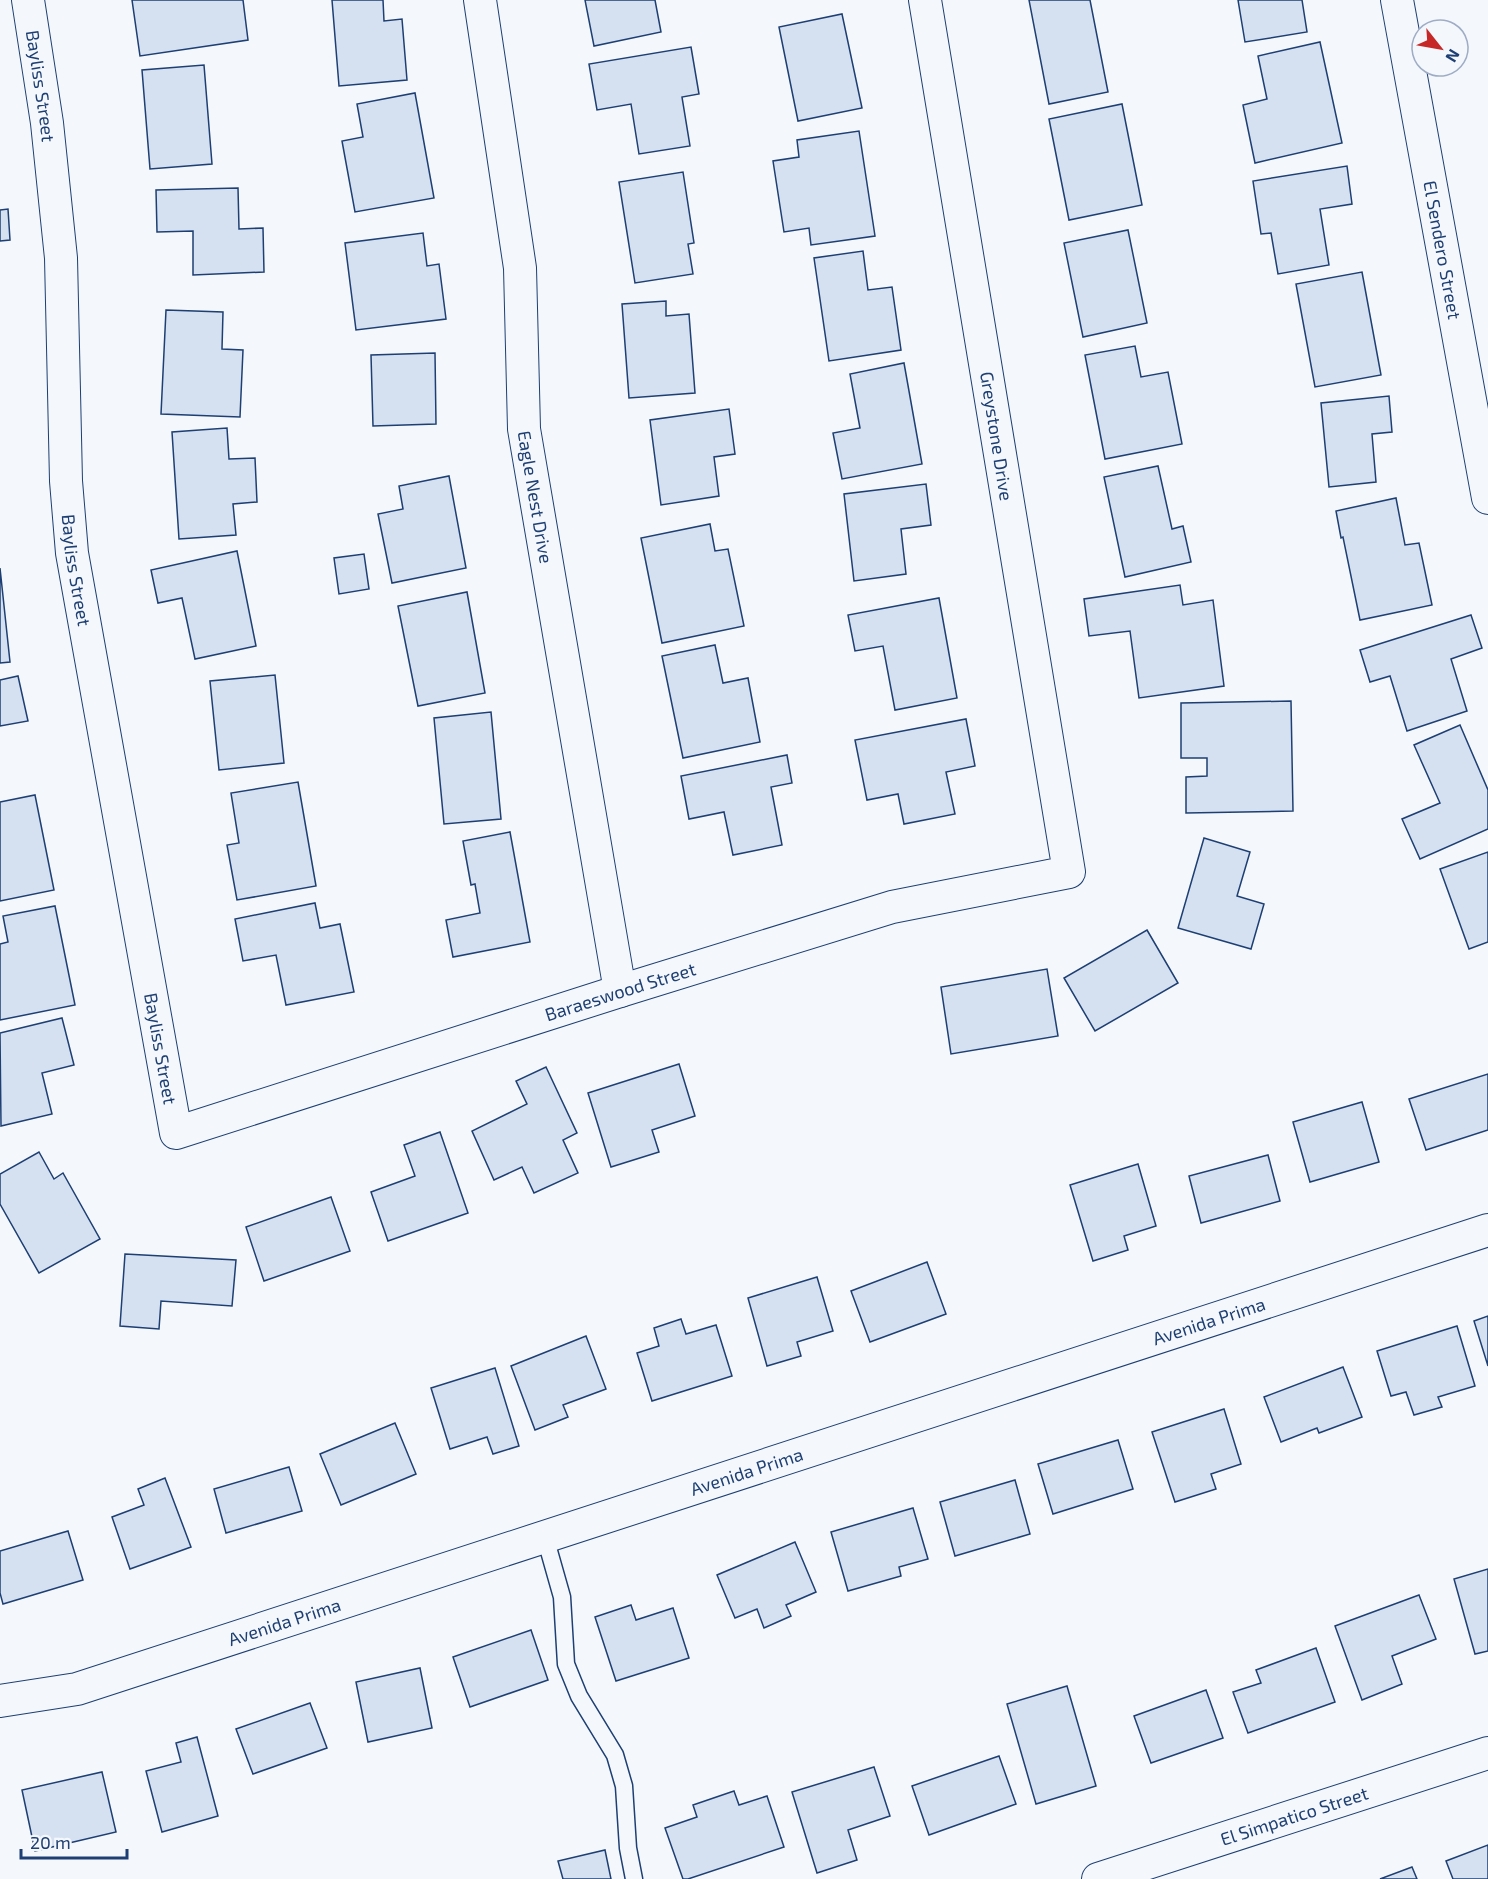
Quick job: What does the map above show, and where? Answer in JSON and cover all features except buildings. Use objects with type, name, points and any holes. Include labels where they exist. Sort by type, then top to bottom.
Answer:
[{"type":"street","name":"Bayliss Street","points":[[28,0],[47,123],[61,258],[66,481],[72,553],[176,1133]]},
{"type":"street","name":"Eagle Nest Drive","points":[[480,0],[520,268],[524,429],[620,991]]},
{"type":"street","name":"Greystone Drive","points":[[926,0],[1070,872]]},
{"type":"street","name":"El Sendero Street","points":[[1397,0],[1488,498]]},
{"type":"street","name":"Baraeswood Street","points":[[176,1133],[892,907],[1070,872]]},
{"type":"street","name":"Avenida Prima","points":[[0,1701],[77,1689],[1488,1230]]},
{"type":"street","name":"El Simpatico Street","points":[[1098,1879],[1488,1753]]},
{"type":"lane","points":[[545,1537],[562,1597],[566,1664],[579,1696],[615,1755],[624,1786],[628,1848],[634,1879]]}]
